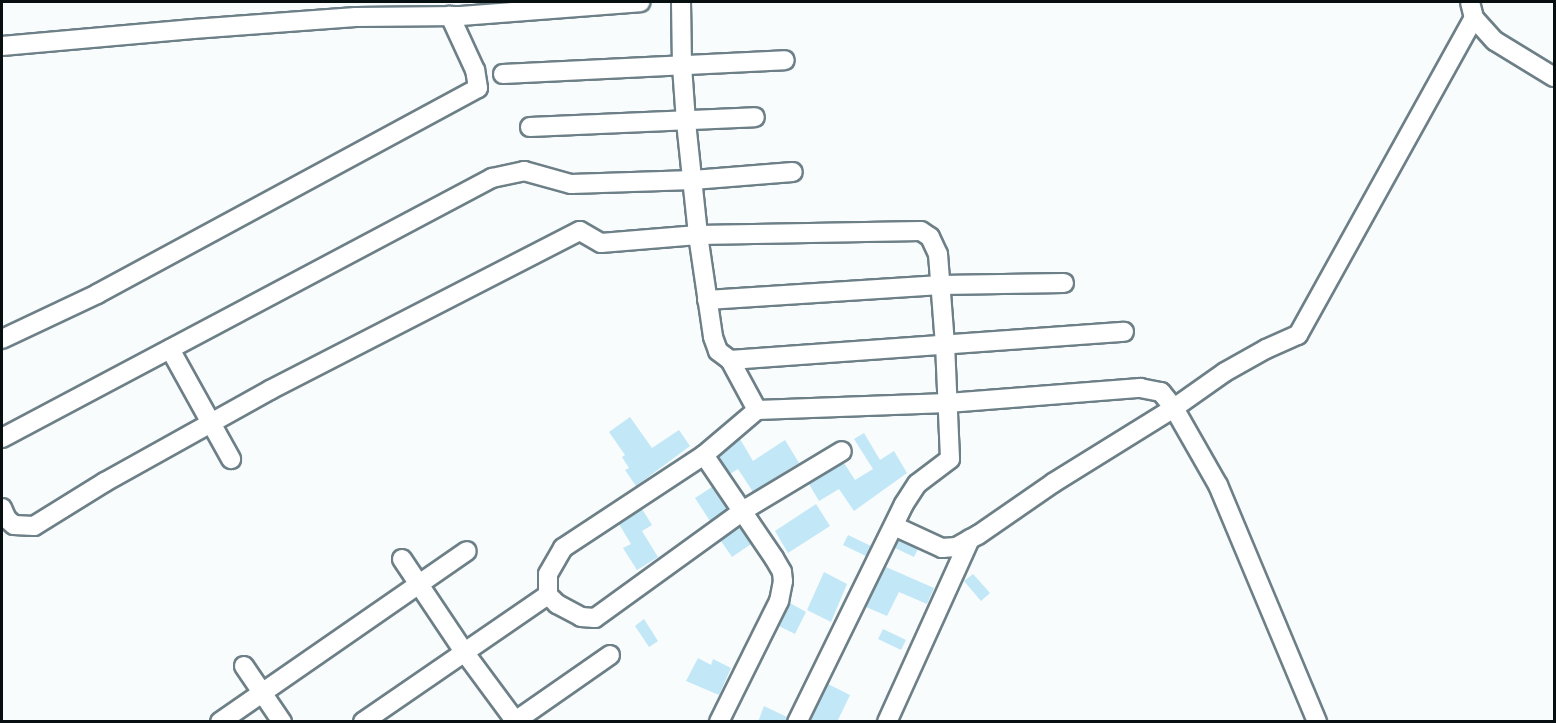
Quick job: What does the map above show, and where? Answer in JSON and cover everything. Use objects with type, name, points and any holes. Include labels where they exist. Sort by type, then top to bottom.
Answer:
[{"type":"street","points":[[2,46],[355,9],[450,16],[637,2]]},
{"type":"street","points":[[681,2],[686,122],[707,300],[718,351],[730,360],[757,410]]},
{"type":"street","points":[[894,526],[942,548],[956,547],[1053,483],[1174,408],[1225,372],[1266,349],[1298,335],[1472,10],[1495,41],[1554,77]]},
{"type":"street","points":[[2,339],[97,294],[478,88],[475,70],[450,16]]},
{"type":"street","points":[[503,74],[785,60]]},
{"type":"street","points":[[530,127],[686,122],[755,117]]},
{"type":"street","points":[[2,438],[492,178],[524,171],[571,184],[693,180],[793,172]]},
{"type":"street","points":[[2,508],[7,519],[14,525],[33,526],[105,482],[211,423],[580,231],[601,243],[698,235],[921,231],[934,243],[941,285],[950,459],[917,484],[797,722]]},
{"type":"street","points":[[707,300],[941,285],[1064,283]]},
{"type":"street","points":[[730,360],[1124,332]]},
{"type":"street","points":[[170,349],[231,459]]},
{"type":"street","points":[[842,451],[744,510],[595,618],[581,618],[557,604],[548,595],[548,574],[563,548],[704,455],[757,410],[948,404],[1140,388],[1161,392],[1174,408],[1218,485],[1317,722]]},
{"type":"street","points":[[704,455],[744,510],[782,572],[783,590],[719,722]]},
{"type":"street","points":[[887,722],[970,539]]},
{"type":"street","points":[[220,722],[467,551]]},
{"type":"street","points":[[402,559],[465,653],[516,721],[610,655]]},
{"type":"street","points":[[363,722],[548,595]]},
{"type":"street","points":[[244,666],[282,722]]},
{"type":"building","points":[[630,417],[652,448],[679,430],[690,446],[636,486],[625,470],[629,468],[622,457],[625,455],[609,432]]},
{"type":"building","points":[[864,433],[880,460],[894,451],[907,473],[854,511],[839,489],[819,501],[809,484],[844,463],[855,480],[873,469],[854,439]]},
{"type":"building","points":[[740,439],[753,461],[785,440],[799,463],[753,492],[738,469],[730,474],[719,457]]},
{"type":"building","points":[[712,487],[727,509],[710,521],[695,498]]},
{"type":"building","points":[[816,504],[830,526],[788,553],[775,531]]},
{"type":"building","points":[[642,509],[652,525],[642,531],[658,557],[637,570],[623,548],[631,544],[619,524]]},
{"type":"building","points":[[739,527],[751,544],[732,557],[721,541]]},
{"type":"building","points":[[848,535],[871,546],[866,556],[843,545]]},
{"type":"building","points":[[899,540],[918,549],[914,557],[895,548]]},
{"type":"building","points":[[886,567],[934,588],[927,604],[899,592],[887,616],[866,607]]},
{"type":"building","points":[[824,572],[847,584],[831,622],[807,610]]},
{"type":"building","points":[[973,574],[990,593],[981,601],[964,581]]},
{"type":"building","points":[[790,603],[806,612],[795,634],[779,626]]},
{"type":"building","points":[[644,619],[658,641],[649,647],[635,626]]},
{"type":"building","points":[[883,629],[906,640],[901,650],[878,639]]},
{"type":"building","points":[[698,658],[711,665],[713,659],[731,668],[719,695],[686,681]]},
{"type":"building","points":[[828,684],[850,695],[837,722],[810,722]]},
{"type":"building","points":[[764,706],[787,717],[786,722],[758,722]]}]
